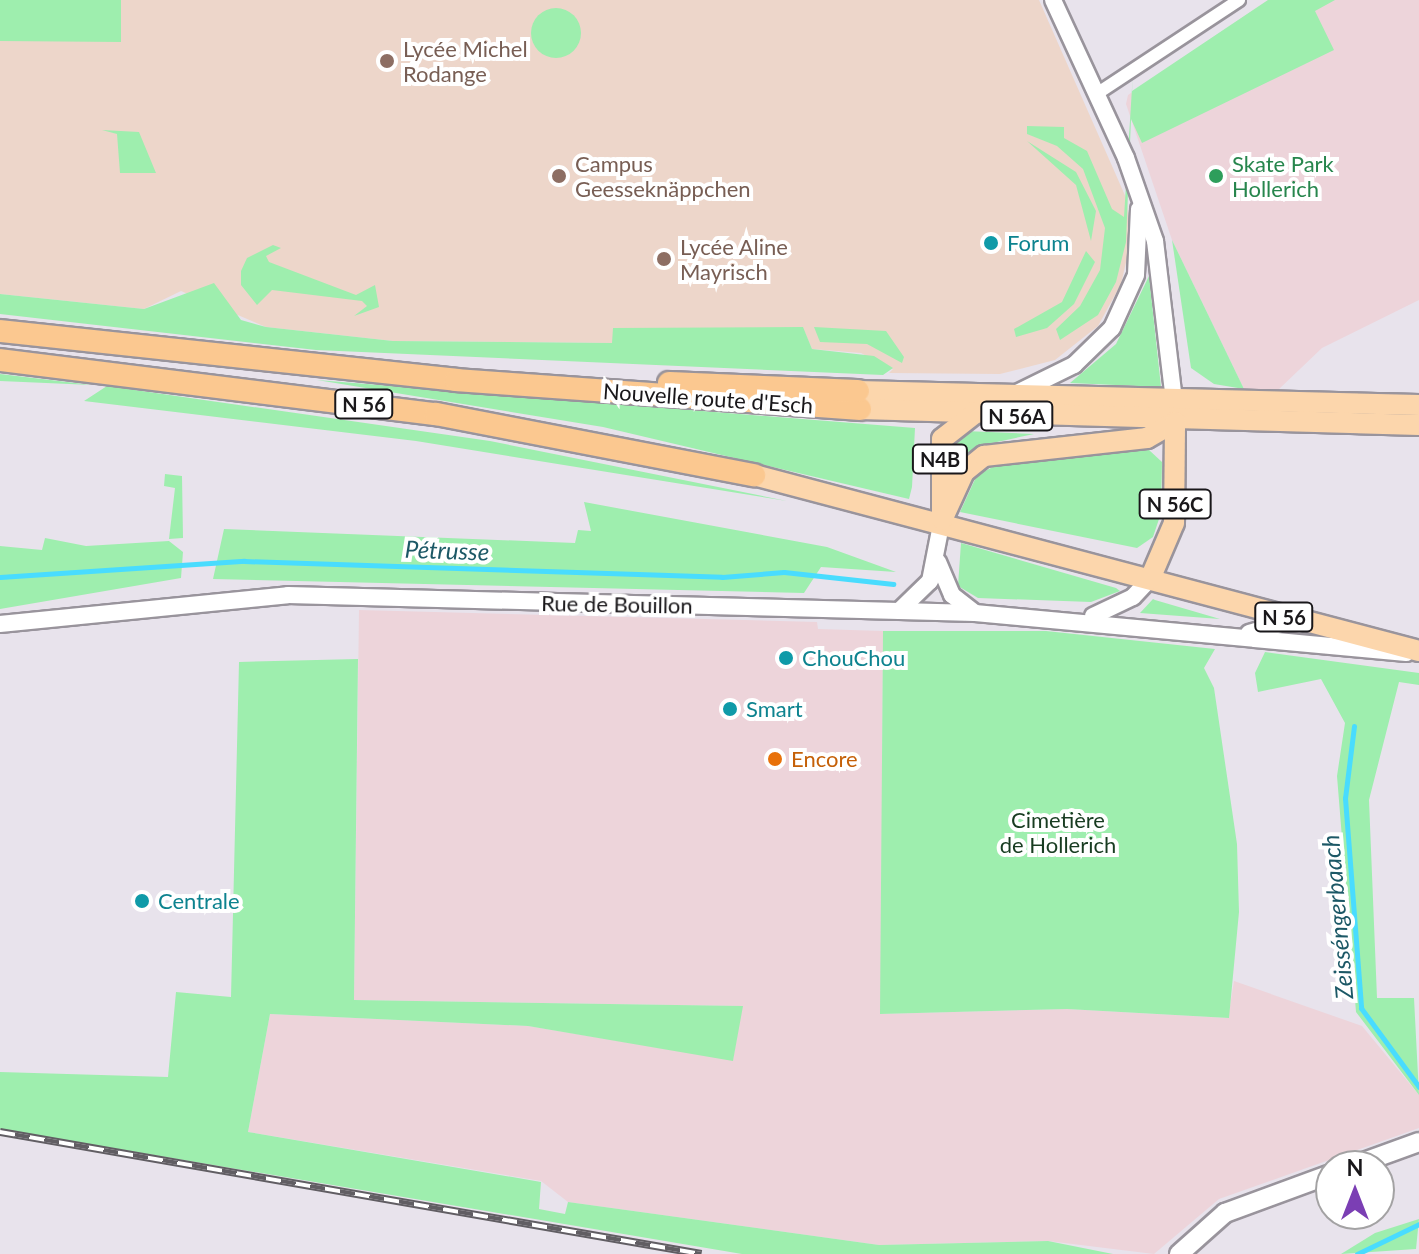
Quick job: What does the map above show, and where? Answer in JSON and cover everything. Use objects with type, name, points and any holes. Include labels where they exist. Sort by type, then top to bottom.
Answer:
[{"type":"highway","name":"Nouvelle route d'Esch","points":[[0,331],[568,388],[859,400]]},
{"type":"highway","name":"N 56","points":[[0,360],[436,414],[754,475]]},
{"type":"main road","name":"N 56A","points":[[859,400],[1017,393],[1419,405]]},
{"type":"main road","points":[[975,414],[1017,393]]},
{"type":"main road","name":"Nouvelle route d'Esch","points":[[859,400],[975,414],[1175,422],[1419,425]]},
{"type":"main road","name":"N4B","points":[[942,520],[942,439],[975,414]]},
{"type":"main road","name":"N4B","points":[[942,520],[964,472],[984,456],[1147,438],[1175,422]]},
{"type":"main road","name":"N 56C","points":[[1150,579],[1174,523],[1175,422]]},
{"type":"main road","name":"N 56","points":[[754,475],[942,520],[1419,652]]},
{"type":"main road","points":[[1395,1151],[1419,1142]]},
{"type":"main road","points":[[1179,1254],[1225,1213],[1315,1180]]},
{"type":"street","points":[[1053,0],[1098,93],[1138,191],[1163,277],[1175,422]]},
{"type":"street","points":[[1098,93],[1239,0]]},
{"type":"street","points":[[1017,393],[1085,356],[1121,314],[1136,275],[1138,191]]},
{"type":"street","points":[[899,611],[930,581],[938,562],[942,520]]},
{"type":"street","points":[[938,562],[952,595],[975,613]]},
{"type":"street","points":[[1083,619],[1133,597],[1150,579]]},
{"type":"street","name":"Rue de Bouillon","points":[[0,624],[288,595],[975,613],[1083,619],[1235,634],[1320,649],[1419,652]]},
{"type":"street","name":"Rue de Bouillon","points":[[1235,634],[1295,620]]},
{"type":"shaded area","name":"Campus Geesseknäppchen","points":[[0,0],[1039,0],[1127,200],[1130,245],[1121,284],[1098,326],[1055,360],[1000,374],[889,373],[893,369],[861,353],[812,349],[803,328],[614,328],[613,343],[393,341],[266,327],[181,291],[144,309],[0,294]]},
{"type":"shaded area","points":[[1268,0],[1419,0],[1419,300],[1322,348],[1278,390],[1244,389],[1172,240],[1126,104],[1128,95]]},
{"type":"shaded area","points":[[359,610],[817,622],[818,629],[883,631],[881,1014],[1067,1009],[1228,1018],[1234,981],[1362,1026],[1419,1095],[1419,1128],[1357,1150],[1315,1150],[1315,1165],[1219,1199],[1154,1254],[1048,1241],[879,1245],[568,1202],[541,1181],[248,1132],[270,1014],[528,1026],[733,1060],[742,1006],[354,1000]]},
{"type":"green space","points":[[0,0],[121,0],[121,42],[0,41]]},
{"type":"green space","points":[[1268,0],[1335,0],[1315,11],[1334,50],[1142,143],[1131,119],[1126,242],[1116,282],[1098,315],[1060,340],[1056,329],[1080,306],[1100,270],[1105,228],[1083,169],[1057,146],[1027,134],[1027,126],[1064,127],[1064,138],[1087,151],[1112,209],[1124,217],[1133,72],[1132,91]]},
{"type":"green space","points":[[556,8],[574,15],[581,33],[574,51],[556,58],[538,51],[531,33],[538,15]]},
{"type":"green space","points":[[102,130],[139,132],[156,173],[120,173],[117,134]]},
{"type":"green space","points":[[1027,141],[1076,172],[1096,211],[1091,241],[1076,185]]},
{"type":"green space","points":[[1172,240],[1244,389],[1214,384],[1191,368]]},
{"type":"green space","points":[[273,245],[281,248],[266,256],[269,262],[356,295],[375,285],[379,307],[354,316],[367,306],[362,301],[272,290],[257,305],[241,285],[241,271],[247,258]]},
{"type":"green space","points":[[1086,251],[1095,262],[1074,304],[1047,328],[1016,337],[1014,329],[1062,302]]},
{"type":"green space","points":[[1149,276],[1161,387],[1070,383],[1116,344]]},
{"type":"green space","points":[[214,283],[241,320],[266,327],[393,341],[612,343],[613,328],[803,327],[812,349],[874,356],[893,368],[883,375],[316,350],[0,314],[0,294],[144,309]]},
{"type":"green space","points":[[814,327],[886,331],[904,357],[902,363],[867,344],[820,342]]},
{"type":"green space","points":[[0,374],[92,385],[0,381]]},
{"type":"green space","points":[[317,380],[915,428],[912,487],[909,499],[603,427]]},
{"type":"green space","points":[[107,386],[490,441],[787,501],[416,441],[84,401]]},
{"type":"green space","points":[[965,431],[1034,434],[978,446],[951,474],[952,446]]},
{"type":"green space","points":[[1149,450],[1162,462],[1161,513],[1153,537],[1137,548],[960,512],[977,475],[1007,460]]},
{"type":"green space","points":[[165,474],[182,476],[183,538],[169,539],[175,488],[164,486]]},
{"type":"green space","points":[[584,502],[827,547],[896,572],[821,567],[804,593],[213,579],[224,529],[575,543],[578,530],[591,531]]},
{"type":"green space","points":[[45,538],[86,546],[169,541],[183,552],[181,578],[0,609],[0,546],[42,550]]},
{"type":"green space","points":[[961,543],[1120,591],[1091,602],[978,598],[958,586]]},
{"type":"green space","points":[[1155,600],[1220,619],[1140,613]]},
{"type":"green space","name":"Cimetière de Hollerich","points":[[883,631],[1046,631],[1215,649],[1204,668],[1214,688],[1237,844],[1239,912],[1229,1018],[1067,1009],[880,1014]]},
{"type":"green space","points":[[1265,652],[1419,673],[1419,685],[1399,682],[1369,800],[1377,998],[1414,998],[1419,1095],[1356,1012],[1337,776],[1345,723],[1321,679],[1258,692],[1255,673]]},
{"type":"green space","points":[[358,659],[354,1000],[743,1006],[733,1061],[528,1026],[270,1014],[248,1132],[541,1182],[539,1209],[565,1214],[568,1202],[879,1245],[1048,1241],[1113,1254],[742,1254],[0,1129],[0,1072],[168,1077],[176,992],[231,997],[239,662]]},
{"type":"green space","points":[[1419,1219],[1416,1249],[1341,1254],[1375,1233],[1395,1230],[1395,1227]]},
{"type":"waterway","name":"Pétrusse","points":[[0,577],[244,561],[722,577],[784,572],[893,584]]},
{"type":"waterway","name":"Zeisséngerbaach","points":[[1354,726],[1345,798],[1361,1008],[1419,1087]]},
{"type":"waterway","name":"Zeisséngerbaach","points":[[1357,1254],[1419,1224]]},
{"type":"railway","points":[[0,1132],[701,1254]]},
{"type":"place","name":"Lycée Michel Rodange","points":[[387,61]]},
{"type":"place","name":"Campus Geesseknäppchen","points":[[559,176]]},
{"type":"place","name":"Skate Park Hollerich","points":[[1216,176]]},
{"type":"place","name":"Forum","points":[[991,243]]},
{"type":"place","name":"Lycée Aline Mayrisch","points":[[664,259]]},
{"type":"place","name":"ChouChou","points":[[786,658]]},
{"type":"place","name":"Smart","points":[[730,709]]},
{"type":"place","name":"Encore","points":[[775,759]]},
{"type":"place","name":"Centrale","points":[[142,901]]}]
